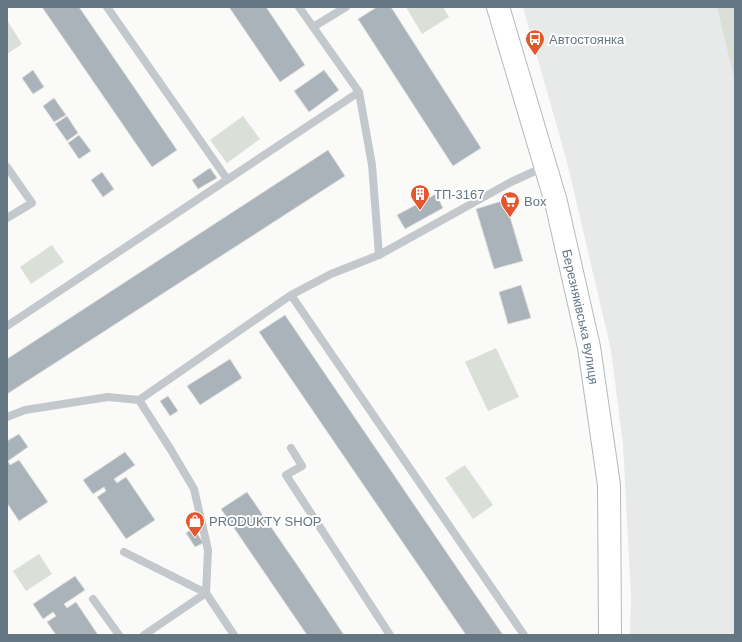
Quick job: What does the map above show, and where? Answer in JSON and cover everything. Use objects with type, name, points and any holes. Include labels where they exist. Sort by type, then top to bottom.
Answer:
[{"type":"street","name":"Березняківська вулиця","points":[[498,7],[561,224],[589,347],[609,484],[610,635]]},
{"type":"lane","points":[[107,7],[227,179]]},
{"type":"lane","points":[[299,7],[359,92],[372,165],[379,256]]},
{"type":"lane","points":[[313,27],[346,7]]},
{"type":"lane","points":[[7,326],[359,92]]},
{"type":"lane","points":[[7,166],[32,203],[7,218]]},
{"type":"lane","points":[[7,417],[25,410],[108,397],[139,400],[291,295],[331,274],[379,256],[511,182],[545,166]]},
{"type":"lane","points":[[291,295],[524,635]]},
{"type":"lane","points":[[139,400],[194,489],[208,550],[206,593]]},
{"type":"lane","points":[[291,448],[302,466],[286,475],[390,635]]},
{"type":"lane","points":[[124,552],[206,593],[234,635]]},
{"type":"lane","points":[[144,635],[206,593]]},
{"type":"lane","points":[[93,599],[119,635]]},
{"type":"shaded area","points":[[406,7],[443,7],[449,17],[422,34]]},
{"type":"shaded area","points":[[523,7],[728,7],[735,34],[735,635],[630,635],[631,596],[623,445],[611,350],[567,162]]},
{"type":"shaded area","points":[[717,7],[735,7],[735,81]]},
{"type":"shaded area","points":[[7,20],[22,44],[7,54]]},
{"type":"shaded area","points":[[243,116],[260,139],[227,163],[210,140]]},
{"type":"shaded area","points":[[52,245],[64,262],[31,284],[20,267]]},
{"type":"shaded area","points":[[496,348],[519,397],[488,411],[465,362]]},
{"type":"shaded area","points":[[465,465],[493,505],[473,519],[445,478]]},
{"type":"shaded area","points":[[39,554],[52,574],[26,591],[13,571]]},
{"type":"building","points":[[42,7],[79,7],[177,150],[152,167]]},
{"type":"building","points":[[229,7],[266,7],[305,65],[280,82]]},
{"type":"building","points":[[377,7],[391,7],[481,148],[453,166],[358,19]]},
{"type":"building","points":[[33,70],[44,87],[33,94],[22,78]]},
{"type":"building","points":[[324,70],[339,90],[309,112],[294,91]]},
{"type":"building","points":[[54,98],[66,115],[54,122],[43,106]]},
{"type":"building","points":[[67,116],[78,133],[67,141],[55,124]]},
{"type":"building","points":[[79,135],[91,151],[79,159],[68,143]]},
{"type":"building","points":[[328,150],[345,176],[7,394],[7,359]]},
{"type":"building","points":[[210,168],[217,178],[198,189],[192,180]]},
{"type":"building","points":[[102,172],[114,189],[103,197],[91,180]]},
{"type":"building","name":"ТП-3167","points":[[436,194],[443,208],[405,229],[397,215]]},
{"type":"building","points":[[505,200],[523,261],[494,269],[476,209]]},
{"type":"building","points":[[521,285],[531,318],[508,324],[499,292]]},
{"type":"building","points":[[285,315],[503,635],[466,635],[259,332]]},
{"type":"building","points":[[230,359],[242,378],[200,405],[187,386]]},
{"type":"building","points":[[168,396],[178,411],[170,416],[160,401]]},
{"type":"building","points":[[19,434],[28,447],[8,461],[10,465],[19,460],[48,502],[19,521],[7,503],[7,441]]},
{"type":"building","points":[[125,452],[135,465],[114,479],[117,483],[126,477],[155,520],[126,539],[97,497],[106,491],[104,487],[93,494],[83,480]]},
{"type":"building","points":[[247,492],[344,635],[307,635],[221,509]]},
{"type":"building","name":"PRODUKTY SHOP","points":[[194,528],[203,543],[195,547],[186,533]]},
{"type":"building","points":[[75,576],[85,590],[64,604],[67,608],[76,602],[98,635],[56,635],[47,622],[56,616],[53,612],[43,619],[33,604]]},
{"type":"place","name":"Автостоянка","points":[[535,56]]},
{"type":"place","name":"ТП-3167","points":[[420,211]]},
{"type":"place","name":"Box","points":[[510,218]]},
{"type":"place","name":"PRODUKTY SHOP","points":[[195,538]]}]
